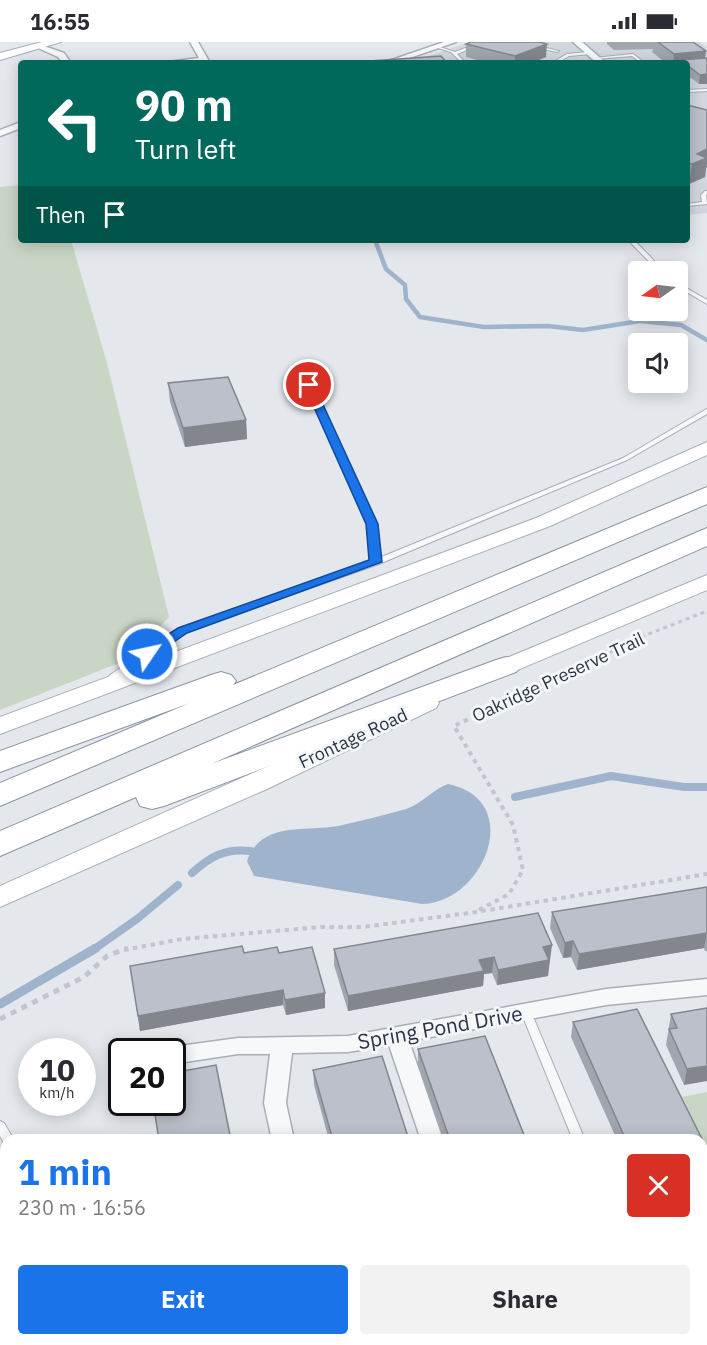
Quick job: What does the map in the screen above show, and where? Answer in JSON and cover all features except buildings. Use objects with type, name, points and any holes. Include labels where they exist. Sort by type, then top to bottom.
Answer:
[{"type":"highway","points":[[0,795],[707,495]]},
{"type":"highway","points":[[0,844],[707,536]]},
{"type":"highway","points":[[0,762],[578,550]]},
{"type":"highway","points":[[0,855],[506,666]]},
{"type":"main road","points":[[0,57],[55,42]]},
{"type":"main road","points":[[0,726],[543,522],[707,448]]},
{"type":"main road","name":"Frontage Road","points":[[0,897],[260,782],[506,666],[707,582]]},
{"type":"street","points":[[194,42],[204,60]]},
{"type":"street","points":[[396,60],[452,42]]},
{"type":"street","points":[[577,42],[596,58]]},
{"type":"street","points":[[41,46],[61,55],[65,60]]},
{"type":"street","points":[[0,133],[18,126]]},
{"type":"street","name":"Spring Pond Drive","points":[[186,1054],[238,1046],[348,1044],[606,997],[707,987]]},
{"type":"street","points":[[396,1035],[430,1134]]},
{"type":"street","points":[[282,1047],[274,1103],[282,1134]]},
{"type":"lane","points":[[455,53],[486,42]]},
{"type":"lane","points":[[514,42],[568,55],[596,58],[633,56],[639,60]]},
{"type":"lane","points":[[546,42],[557,51]]},
{"type":"lane","points":[[437,47],[455,53],[461,60]]},
{"type":"lane","points":[[411,55],[424,59]]},
{"type":"lane","points":[[559,60],[568,55]]},
{"type":"lane","points":[[690,90],[707,90]]},
{"type":"lane","points":[[690,205],[705,203],[703,195],[707,192]]},
{"type":"lane","points":[[634,243],[652,261]]},
{"type":"lane","points":[[688,291],[707,302]]},
{"type":"lane","points":[[309,385],[372,524],[376,562]]},
{"type":"lane","points":[[95,690],[182,630],[376,562],[625,459],[707,411]]},
{"type":"lane","points":[[526,1012],[577,1134]]},
{"type":"path","name":"Oakridge Preserve Trail","points":[[476,912],[509,894],[523,870],[513,825],[454,726],[654,631],[707,611]]},
{"type":"path","name":"Oakridge Preserve Trail","points":[[0,1019],[84,978],[108,956],[131,947],[182,939],[321,927],[363,927],[476,912],[707,874]]},
{"type":"shaded area","points":[[471,42],[699,42],[707,47],[707,213],[690,215],[690,60],[415,60]]},
{"type":"green space","points":[[18,185],[18,243],[72,243],[107,363],[169,617],[129,659],[0,710],[0,187]]},
{"type":"green space","points":[[707,1092],[707,1134],[700,1134],[682,1097]]},
{"type":"water","points":[[448,784],[472,794],[486,809],[490,829],[488,850],[478,870],[463,887],[444,899],[422,904],[254,876],[247,861],[254,848],[273,834],[298,829],[338,826],[406,809]]},
{"type":"waterway","points":[[376,243],[386,269],[405,285],[406,299],[420,317],[484,327],[548,326],[583,330],[640,321],[681,325],[707,340]]},
{"type":"waterway","points":[[515,797],[611,776],[684,787],[707,787]]},
{"type":"waterway","points":[[192,873],[219,854],[242,850],[251,851]]},
{"type":"waterway","points":[[95,949],[137,919],[178,885]]},
{"type":"waterway","points":[[0,1004],[95,949]]},
{"type":"route","points":[[147,654],[182,630],[376,562],[372,524],[309,385]]}]
